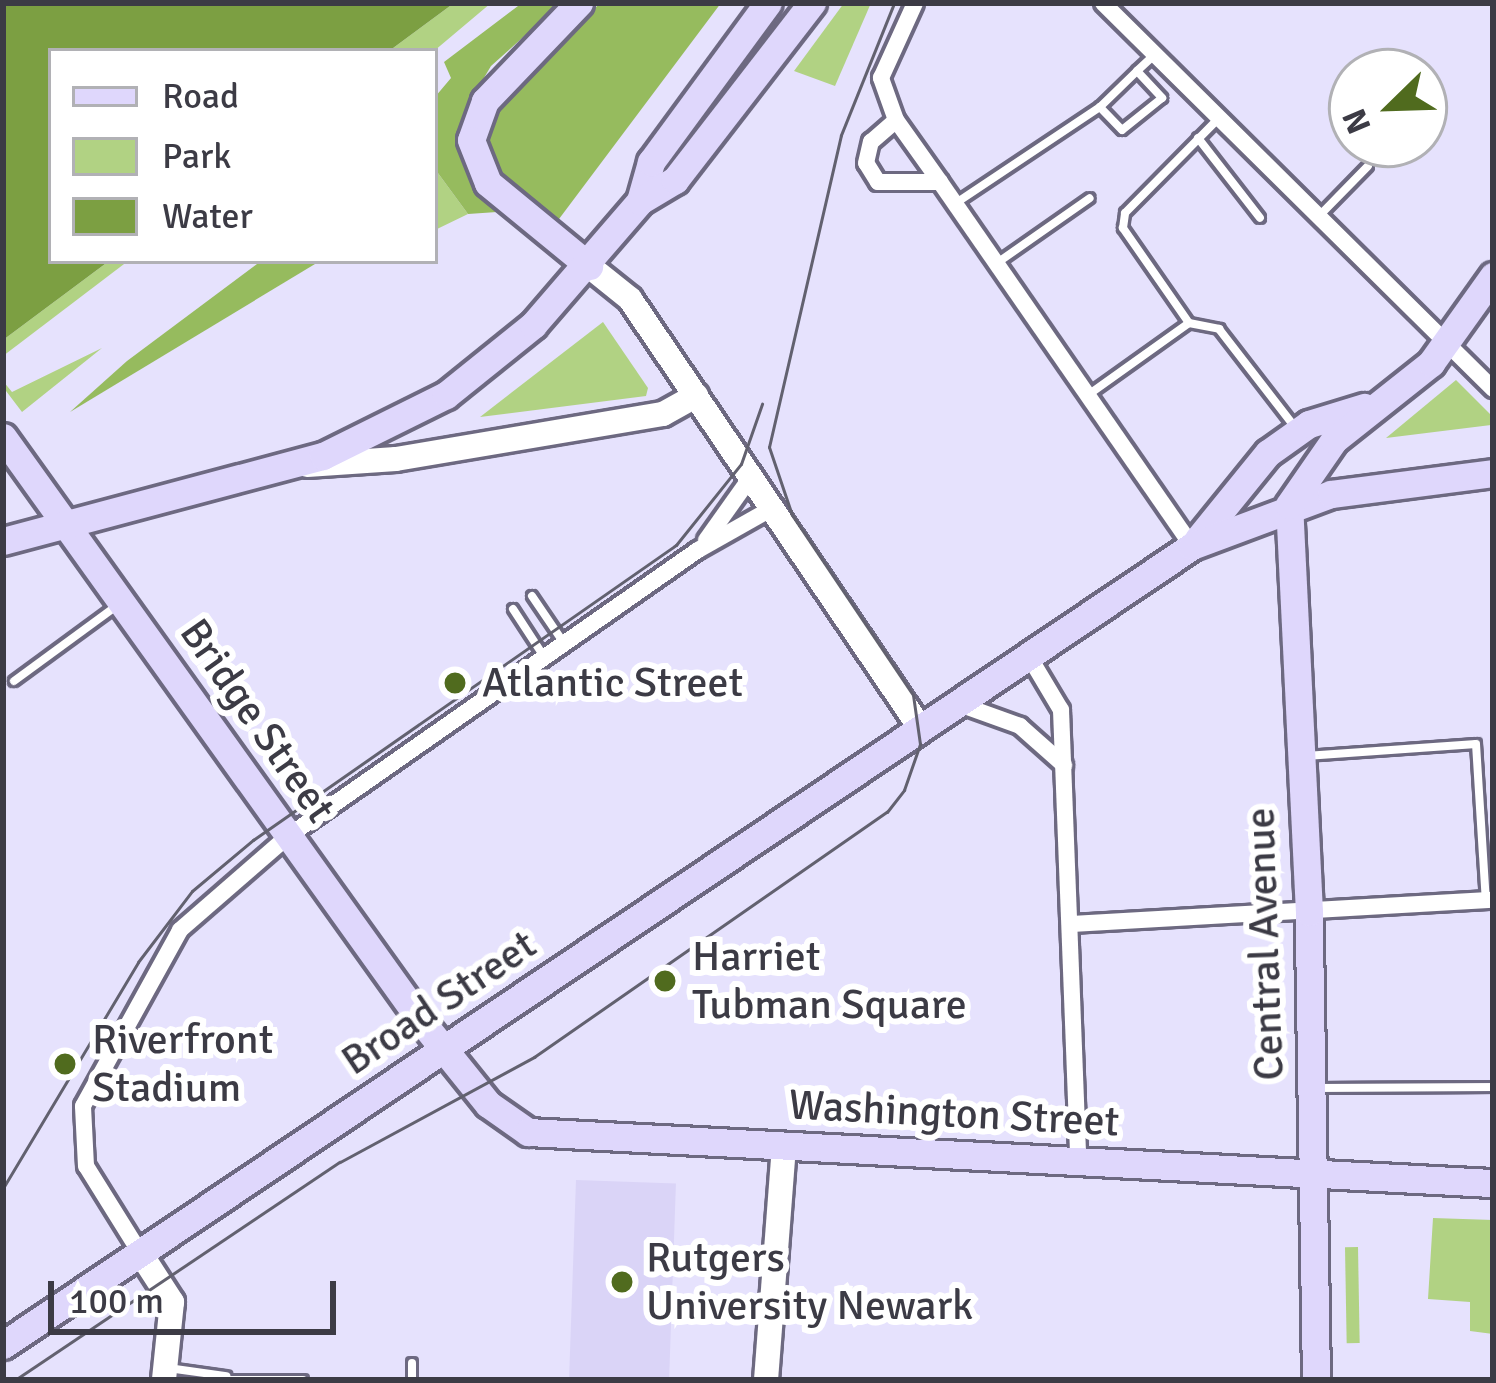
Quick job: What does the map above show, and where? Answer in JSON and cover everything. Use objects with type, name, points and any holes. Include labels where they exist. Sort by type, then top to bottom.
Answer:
[{"type":"main road","points":[[579,3],[485,101],[472,153],[488,183],[589,266]]},
{"type":"main road","points":[[640,201],[651,162],[768,3]]},
{"type":"main road","points":[[3,542],[293,466],[446,395],[533,325],[589,266],[640,201],[675,180],[812,3]]},
{"type":"main road","points":[[1289,505],[1334,440],[1431,364],[1493,276]]},
{"type":"main road","points":[[1192,546],[1268,453],[1301,429],[1380,402]]},
{"type":"main road","name":"Bridge Street","points":[[3,437],[445,1052]]},
{"type":"main road","points":[[1030,658],[1192,546],[1289,505],[1377,485],[1493,473]]},
{"type":"main road","name":"Central Avenue","points":[[1289,505],[1309,912],[1316,1380]]},
{"type":"main road","name":"Broad Street","points":[[3,1345],[1030,658]]},
{"type":"main road","name":"Washington Street","points":[[445,1052],[494,1111],[528,1132],[1493,1184]]},
{"type":"street","points":[[915,3],[881,78],[896,120],[1192,546]]},
{"type":"street","points":[[1103,3],[1493,389]]},
{"type":"street","points":[[896,120],[872,142],[870,175],[891,185],[940,182]]},
{"type":"street","points":[[589,266],[630,299],[920,729]]},
{"type":"street","points":[[293,466],[396,459],[663,414],[696,396]]},
{"type":"street","points":[[698,550],[750,478]]},
{"type":"street","points":[[165,1374],[172,1302],[86,1166],[80,1126],[88,1091],[180,930],[287,837],[698,550],[769,510]]},
{"type":"street","points":[[1030,658],[1061,710],[1078,1162]]},
{"type":"street","points":[[959,704],[1020,726],[1064,765]]},
{"type":"street","points":[[1071,924],[1489,901]]},
{"type":"street","points":[[766,1380],[784,1148]]},
{"type":"lane","points":[[954,203],[1100,106],[1156,53]]},
{"type":"lane","points":[[1100,106],[1122,130],[1162,98],[1137,71]]},
{"type":"lane","points":[[1222,116],[1131,200],[1123,228],[1189,323],[1219,329],[1286,423],[1301,429]]},
{"type":"lane","points":[[1198,138],[1260,218]]},
{"type":"lane","points":[[1320,215],[1366,168]]},
{"type":"lane","points":[[996,264],[1090,198]]},
{"type":"lane","points":[[1087,395],[1189,323]]},
{"type":"lane","points":[[532,596],[564,643]]},
{"type":"lane","points":[[14,681],[121,602]]},
{"type":"lane","points":[[513,609],[544,657]]},
{"type":"lane","points":[[1299,756],[1476,744],[1489,901]]},
{"type":"lane","points":[[1312,1088],[1493,1087]]},
{"type":"lane","points":[[412,1363],[412,1380]]},
{"type":"lane","points":[[165,1374],[303,1380]]},
{"type":"shaded area","points":[[522,3],[561,3],[491,66],[469,103],[459,149],[497,212],[468,214],[438,173],[438,93],[451,78],[444,62]]},
{"type":"shaded area","points":[[600,3],[721,3],[556,223],[499,176],[483,145],[495,111]]},
{"type":"shaded area","points":[[257,264],[315,264],[70,412],[127,361]]},
{"type":"shaded area","name":"Rutgers University Newark","points":[[576,1180],[676,1183],[669,1380],[569,1380]]},
{"type":"green space","points":[[454,3],[491,3],[438,48],[393,48]]},
{"type":"green space","points":[[844,3],[871,3],[835,86],[794,71]]},
{"type":"green space","points":[[438,173],[468,214],[438,229]]},
{"type":"green space","points":[[105,264],[124,264],[3,356],[3,340]]},
{"type":"green space","points":[[603,322],[648,388],[646,396],[480,417]]},
{"type":"green space","points":[[102,348],[22,412],[3,387],[3,381],[12,392]]},
{"type":"green space","points":[[1456,380],[1493,417],[1491,425],[1386,438]]},
{"type":"green space","points":[[1433,1218],[1493,1220],[1493,1334],[1470,1331],[1470,1302],[1428,1299]]},
{"type":"green space","points":[[1345,1247],[1358,1247],[1360,1343],[1347,1343]]},
{"type":"water","points":[[3,3],[454,3],[393,48],[48,48],[48,264],[105,264],[3,340]]},
{"type":"tram line","points":[[15,1380],[340,1162],[534,1057],[887,812],[904,790],[920,744],[913,695],[792,515],[769,447],[841,135],[894,3]]},
{"type":"tram line","points":[[3,1188],[138,962],[192,891],[253,840],[676,545],[741,464],[762,404]]},
{"type":"place","name":"Atlantic Street","points":[[455,683]]},
{"type":"place","name":"Harriet Tubman Square","points":[[665,981]]},
{"type":"place","name":"Riverfront Stadium","points":[[65,1064]]},
{"type":"place","name":"Rutgers University Newark","points":[[622,1282]]}]
